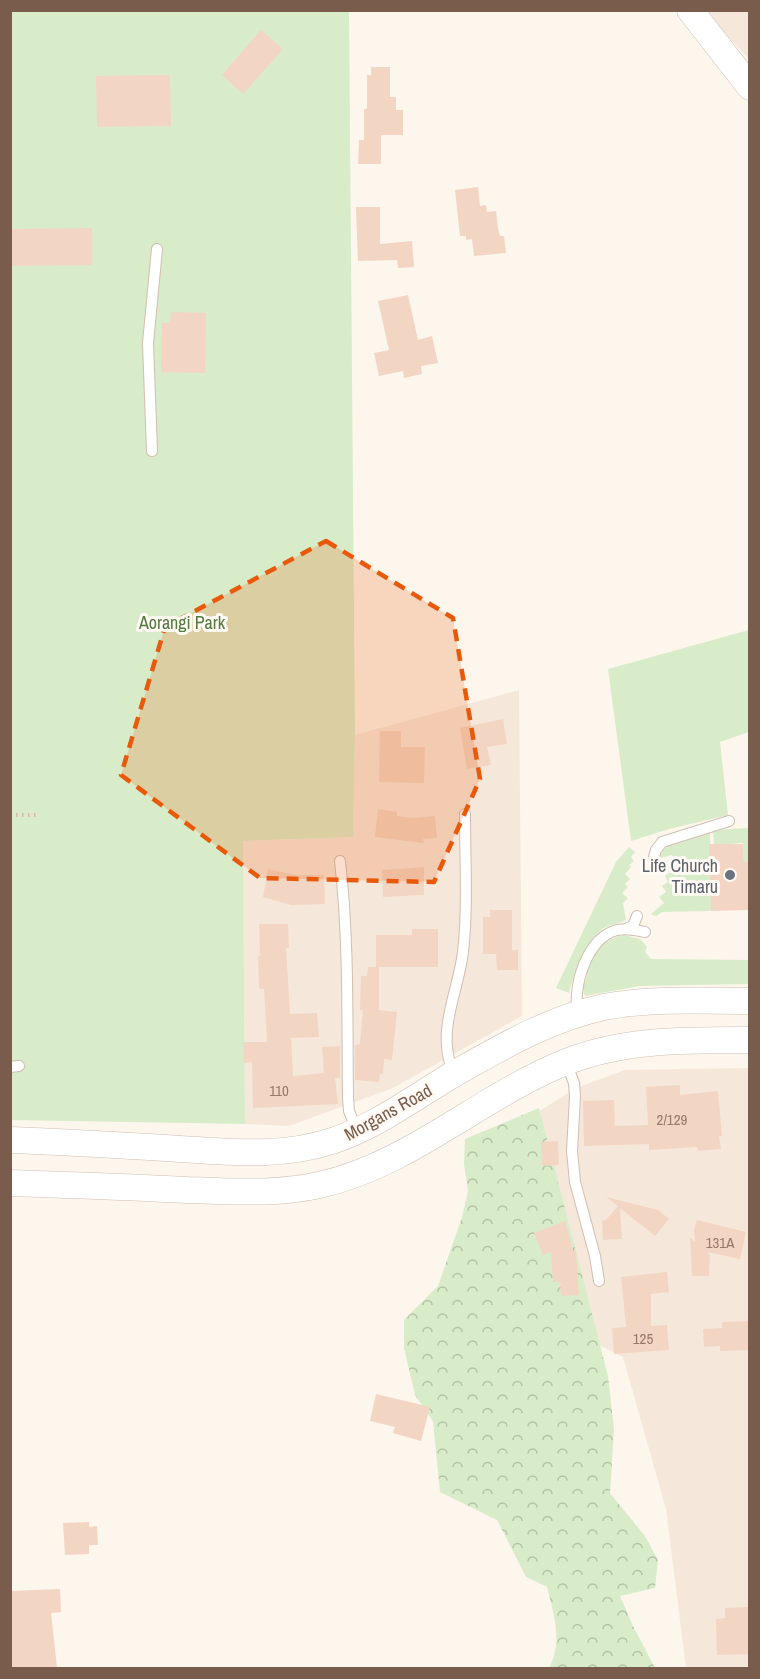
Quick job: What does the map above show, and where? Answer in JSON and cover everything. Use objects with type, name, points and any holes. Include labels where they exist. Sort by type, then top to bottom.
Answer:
[{"type":"street","points":[[690,10],[750,87]]},
{"type":"street","name":"Morgans Road","points":[[10,1140],[266,1153],[293,1151],[316,1146],[378,1121],[454,1074],[530,1032],[578,1014],[604,1007],[640,1003],[750,1001]]},
{"type":"street","points":[[10,1183],[241,1191],[288,1190],[319,1185],[394,1157],[526,1080],[599,1050],[680,1041],[750,1040]]},
{"type":"lane","points":[[152,451],[148,343],[157,249]]},
{"type":"lane","points":[[454,1074],[448,1061],[446,1035],[448,1014],[463,954],[465,814]]},
{"type":"lane","points":[[654,857],[662,843],[674,837],[729,821]]},
{"type":"lane","points":[[340,861],[346,932],[348,1098],[349,1111],[357,1131]]},
{"type":"lane","points":[[578,1014],[577,991],[586,960],[592,949],[607,934],[633,926],[637,916]]},
{"type":"lane","points":[[627,928],[645,932]]},
{"type":"lane","points":[[566,1062],[574,1083],[575,1182],[595,1256],[598,1281]]},
{"type":"path","points":[[10,815],[39,815]]},
{"type":"highlighted area","points":[[326,541],[453,618],[480,779],[434,882],[260,878],[121,775],[165,627]]},
{"type":"shaded area","points":[[705,11],[749,11],[749,59],[745,55]]},
{"type":"shaded area","points":[[519,690],[522,1016],[393,1088],[289,1126],[245,1124],[243,841],[353,837],[355,735]]},
{"type":"shaded area","points":[[749,1068],[749,1668],[686,1668],[666,1509],[623,1357],[571,1331],[503,1134],[576,1088],[625,1070]]},
{"type":"green space","name":"Aorangi Park","points":[[11,11],[349,11],[355,735],[353,837],[243,841],[245,1124],[11,1120]]},
{"type":"green space","points":[[749,630],[749,732],[720,742],[728,815],[631,841],[608,669]]},
{"type":"green space","points":[[749,828],[749,862],[744,862],[743,843],[730,844],[730,847],[714,844],[713,830]]},
{"type":"green space","points":[[710,831],[711,911],[662,912],[656,916],[652,915],[664,903],[659,897],[666,892],[662,886],[668,882],[665,876],[671,872],[668,866],[675,862],[672,855],[660,858],[662,852],[673,842]]},
{"type":"green space","points":[[629,847],[635,852],[631,857],[634,861],[629,865],[631,867],[625,874],[630,879],[625,884],[628,887],[622,893],[628,898],[623,903],[626,920],[604,928],[592,940],[578,967],[569,993],[556,988],[616,862]]},
{"type":"green space","points":[[624,935],[640,939],[647,947],[645,952],[651,959],[749,960],[749,984],[640,986],[585,996],[584,986],[598,949],[609,940]]},
{"type":"green space","points":[[539,1108],[608,1376],[614,1429],[610,1493],[645,1536],[658,1560],[655,1588],[620,1596],[655,1668],[549,1668],[556,1648],[556,1628],[547,1587],[526,1577],[497,1520],[440,1492],[433,1421],[415,1395],[404,1348],[404,1320],[438,1286],[462,1217],[468,1191],[464,1164],[465,1139]]},
{"type":"building","points":[[261,30],[283,49],[243,94],[222,75]]},
{"type":"building","points":[[371,67],[390,67],[390,97],[396,97],[396,110],[403,110],[403,135],[381,135],[381,164],[358,164],[359,140],[364,140],[367,75],[371,75]]},
{"type":"building","points":[[170,75],[171,126],[97,127],[96,76]]},
{"type":"building","points":[[478,187],[480,206],[486,205],[487,212],[496,211],[498,229],[500,236],[504,236],[506,253],[474,256],[472,239],[466,240],[466,236],[460,236],[455,190]]},
{"type":"building","points":[[356,207],[380,207],[380,244],[412,241],[414,267],[398,268],[397,260],[358,261]]},
{"type":"building","points":[[92,228],[92,265],[10,266],[10,229]]},
{"type":"building","points":[[408,295],[418,340],[432,336],[438,363],[421,366],[422,374],[404,378],[403,371],[379,376],[374,353],[389,350],[378,301]]},
{"type":"building","points":[[171,312],[206,313],[205,373],[161,372],[162,323],[170,323]]},
{"type":"building","points":[[503,719],[507,744],[487,747],[491,765],[467,769],[460,728]]},
{"type":"building","points":[[380,731],[401,731],[401,747],[425,747],[424,783],[379,782]]},
{"type":"building","points":[[378,809],[397,812],[397,816],[413,818],[435,816],[437,838],[423,839],[424,843],[375,837]]},
{"type":"building","name":"Life Church Timaru","points":[[709,844],[743,844],[744,862],[750,862],[749,910],[711,911]]},
{"type":"building","points":[[424,867],[424,895],[383,897],[382,870]]},
{"type":"building","points":[[268,869],[296,875],[324,875],[325,904],[291,905],[263,897]]},
{"type":"building","points":[[490,910],[512,910],[512,950],[518,950],[518,970],[497,970],[496,954],[483,954],[483,917],[490,917]]},
{"type":"building","points":[[259,924],[288,924],[289,948],[286,948],[290,1014],[317,1013],[319,1037],[291,1038],[293,1076],[324,1073],[322,1047],[340,1046],[340,1078],[335,1078],[338,1104],[253,1108],[252,1062],[244,1063],[243,1042],[267,1042],[264,989],[259,989]]},
{"type":"building","points":[[412,929],[438,929],[438,967],[376,967],[376,935],[412,935]]},
{"type":"building","points":[[368,967],[379,967],[379,1010],[397,1012],[392,1060],[384,1059],[383,1074],[380,1074],[379,1082],[355,1080],[355,1045],[360,1044],[363,1010],[360,1010],[361,976],[367,976]]},
{"type":"building","points":[[680,1085],[680,1095],[718,1091],[721,1149],[698,1151],[697,1147],[649,1150],[649,1144],[584,1146],[583,1101],[614,1100],[615,1126],[648,1125],[646,1087]]},
{"type":"building","points":[[558,1141],[559,1165],[542,1166],[541,1142]]},
{"type":"building","points":[[606,1197],[658,1210],[669,1219],[655,1236],[620,1208],[622,1239],[603,1240],[602,1221],[606,1220],[618,1206]]},
{"type":"building","points":[[697,1220],[746,1232],[740,1259],[707,1252],[710,1255],[709,1276],[692,1276],[690,1237],[695,1242],[694,1230]]},
{"type":"building","points":[[565,1221],[573,1251],[576,1251],[579,1295],[561,1296],[560,1282],[553,1282],[551,1252],[543,1255],[534,1233]]},
{"type":"building","points":[[667,1272],[669,1292],[651,1294],[651,1326],[667,1325],[669,1350],[614,1354],[612,1328],[626,1327],[621,1277]]},
{"type":"building","points":[[750,1321],[750,1350],[720,1351],[720,1346],[704,1347],[703,1329],[722,1328],[722,1322]]},
{"type":"building","points":[[376,1394],[430,1407],[421,1441],[393,1433],[395,1427],[370,1421]]},
{"type":"building","points":[[89,1522],[89,1527],[97,1526],[98,1545],[89,1545],[89,1554],[65,1555],[63,1523]]},
{"type":"building","points":[[60,1589],[61,1612],[51,1613],[57,1668],[10,1668],[10,1591]]},
{"type":"building","points":[[750,1607],[750,1654],[717,1655],[716,1619],[725,1618],[725,1608]]},
{"type":"place","name":"Life Church Timaru","points":[[730,875]]}]
